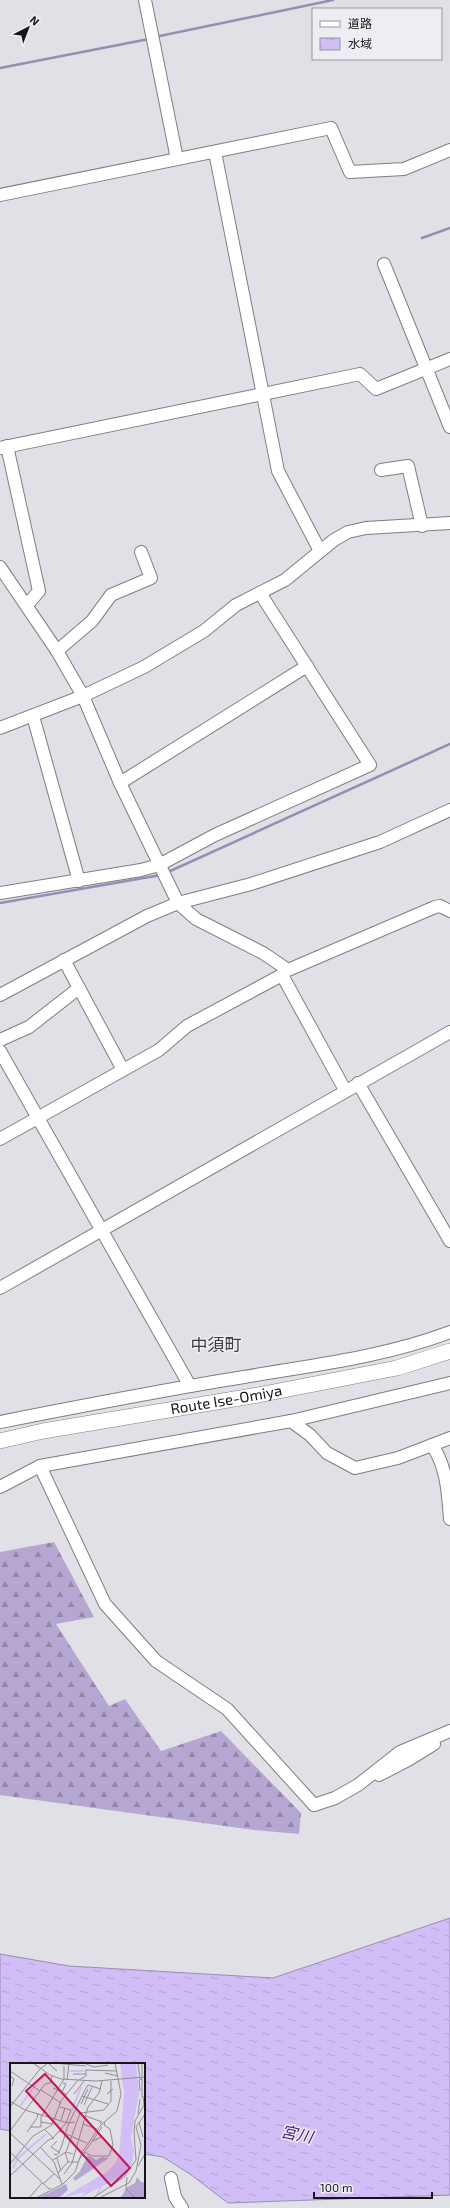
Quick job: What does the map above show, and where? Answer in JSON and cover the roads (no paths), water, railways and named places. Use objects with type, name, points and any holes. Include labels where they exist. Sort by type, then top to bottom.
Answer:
[{"type":"main road","name":"Route Ise-Omiya","points":[[0,1441],[43,1431],[258,1395],[397,1368],[450,1351]]},
{"type":"street","points":[[145,0],[177,158]]},
{"type":"street","points":[[0,195],[330,128],[350,172],[404,169],[450,150]]},
{"type":"street","points":[[215,152],[264,393],[278,471],[320,551]]},
{"type":"street","points":[[384,264],[428,368],[450,426]]},
{"type":"street","points":[[27,605],[39,591],[4,447],[108,427],[360,374],[376,389],[450,359]]},
{"type":"street","points":[[382,470],[408,466],[422,526]]},
{"type":"street","points":[[0,728],[83,696],[150,664],[204,631],[236,605],[285,580],[320,551],[348,532],[366,528],[422,526],[450,523]]},
{"type":"street","points":[[57,652],[92,621],[111,595],[151,578],[140,552]]},
{"type":"street","points":[[0,567],[27,605],[83,696],[120,782],[178,903],[196,918],[263,953],[283,972],[345,1090]]},
{"type":"street","points":[[0,893],[141,870],[163,871],[215,835],[370,765],[260,592]]},
{"type":"street","points":[[120,782],[307,666]]},
{"type":"street","points":[[33,716],[80,881]]},
{"type":"street","points":[[0,995],[147,916],[178,903],[251,884],[380,842],[450,810]]},
{"type":"street","points":[[0,1139],[159,1050],[186,1026],[283,972],[435,907],[440,906],[450,911]]},
{"type":"street","points":[[64,960],[123,1070]]},
{"type":"street","points":[[0,1040],[29,1027],[79,988]]},
{"type":"street","points":[[0,1288],[345,1090],[450,1032]]},
{"type":"street","points":[[0,1051],[190,1386]]},
{"type":"street","points":[[358,1083],[450,1241]]},
{"type":"street","points":[[0,1422],[190,1386],[354,1358],[429,1340],[450,1332]]},
{"type":"street","points":[[0,1487],[40,1466],[291,1421],[450,1383]]},
{"type":"street","points":[[291,1421],[310,1435],[327,1453],[355,1468],[398,1458],[450,1438]]},
{"type":"street","points":[[432,1445],[439,1456],[448,1487],[450,1518]]},
{"type":"street","points":[[40,1466],[105,1604],[156,1661],[227,1710],[314,1805],[335,1798],[358,1785],[400,1752],[450,1733]]},
{"type":"street","points":[[171,2178],[175,2197],[182,2208]]},
{"type":"water","name":"宮川","points":[[450,1918],[450,2195],[228,2203],[190,2174],[163,2157],[145,2154],[145,2063],[10,2063],[10,2131],[0,2129],[0,1954],[69,1966],[273,1978]]},
{"type":"waterway","points":[[155,37],[333,0]]},
{"type":"waterway","points":[[0,68],[149,39]]},
{"type":"waterway","points":[[422,238],[450,228]]},
{"type":"waterway","points":[[168,872],[450,744]]},
{"type":"waterway","points":[[0,903],[161,875]]},
{"type":"district","name":"中須町","points":[[216,1345]]}]
